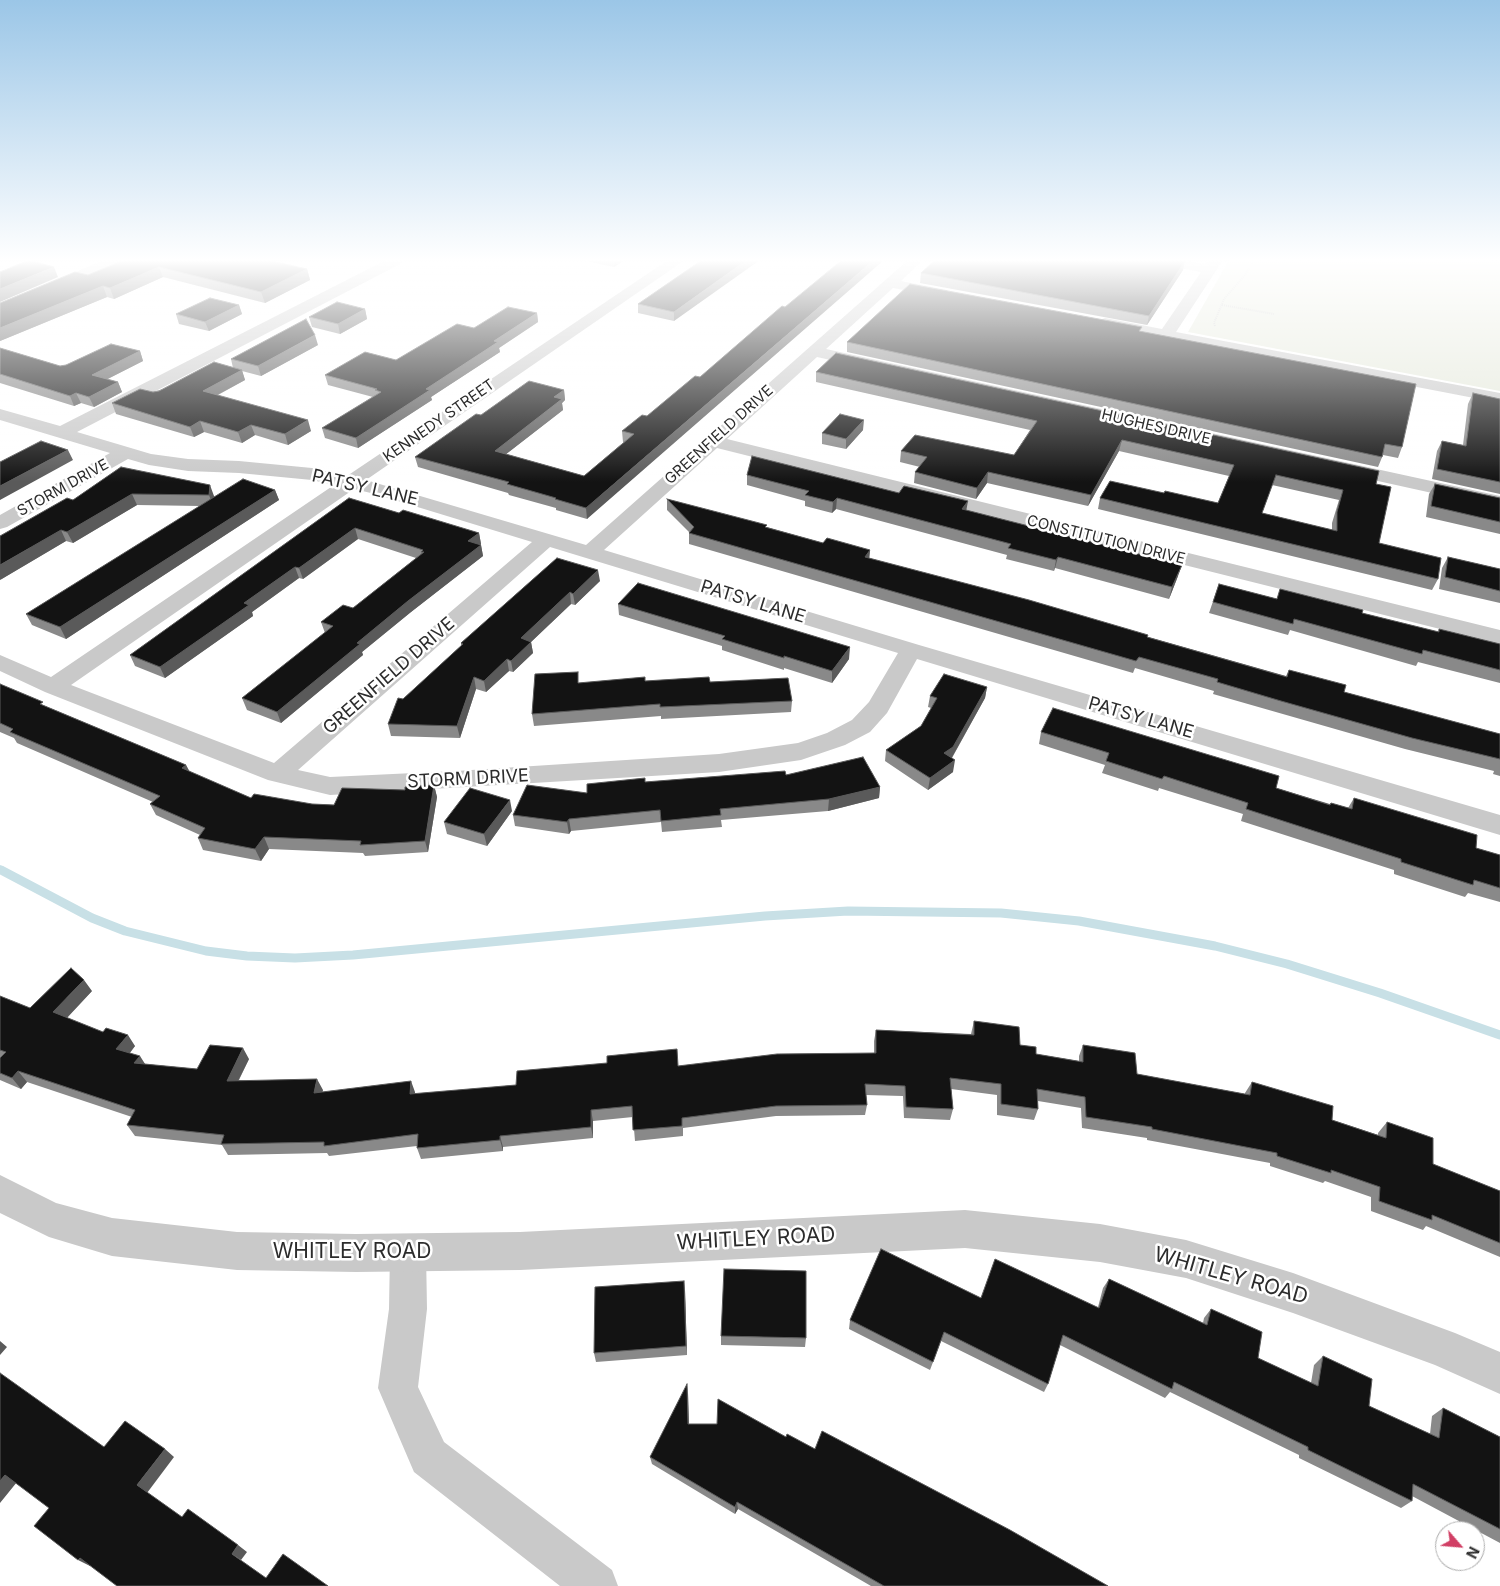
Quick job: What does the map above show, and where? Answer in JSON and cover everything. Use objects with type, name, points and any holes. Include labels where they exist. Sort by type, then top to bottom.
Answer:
[{"type":"street","points":[[61,432],[252,334]]},
{"type":"street","name":"KENNEDY STREET","points":[[53,687],[569,334]]},
{"type":"street","name":"GREENFIELD DRIVE","points":[[590,552],[832,334]]},
{"type":"street","points":[[1161,334],[1500,398]]},
{"type":"street","name":"HUGHES DRIVE","points":[[813,351],[1500,502]]},
{"type":"street","name":"PATSY LANE","points":[[0,414],[168,463],[312,474],[380,489],[911,650],[1500,825]]},
{"type":"street","name":"CONSTITUTION DRIVE","points":[[712,441],[1500,637]]},
{"type":"street","name":"STORM DRIVE","points":[[0,523],[126,452]]},
{"type":"street","name":"GREENFIELD DRIVE","points":[[277,774],[547,539]]},
{"type":"street","name":"STORM DRIVE","points":[[0,662],[53,687],[277,774],[330,786],[719,763],[801,751],[836,739],[861,726],[878,707],[911,650]]},
{"type":"street","name":"WHITLEY ROAD","points":[[0,1193],[49,1219],[112,1237],[237,1251],[356,1254],[520,1251],[965,1229],[1100,1242],[1186,1258],[1293,1292],[1441,1348],[1500,1373]]},
{"type":"street","points":[[408,1252],[408,1309],[398,1388],[429,1458],[596,1586]]},
{"type":"shaded area","points":[[1199,334],[1500,334],[1500,391]]},
{"type":"building","points":[[278,334],[315,335],[258,366],[231,359]]},
{"type":"building","points":[[440,334],[505,334],[494,341],[498,342],[426,389],[430,390],[356,438],[322,428],[381,392],[375,390],[377,389],[325,375],[365,352],[396,360]]},
{"type":"building","points":[[750,334],[788,334],[586,508],[507,484],[509,482],[415,457],[476,414],[481,415],[529,381],[564,390],[554,397],[562,399],[495,451],[584,476],[634,434],[622,431],[642,415],[647,416],[695,376],[700,377]]},
{"type":"building","points":[[856,334],[1155,334],[1416,384],[1402,447],[1385,444],[1382,457],[847,342]]},
{"type":"building","points":[[111,344],[140,351],[92,375],[118,382],[89,397],[76,393],[70,396],[0,374],[0,348],[60,366]]},
{"type":"building","points":[[836,353],[1379,471],[1376,484],[1391,487],[1379,543],[1441,558],[1438,579],[1100,498],[1110,481],[1218,503],[1234,465],[1122,440],[1091,495],[988,472],[977,488],[915,472],[927,457],[901,451],[915,435],[1014,455],[1037,421],[816,372]],"holes":[[[1276,475],[1343,490],[1337,512],[1337,531],[1262,513]]]},
{"type":"building","points":[[214,362],[242,370],[203,391],[308,420],[285,434],[251,425],[238,432],[200,421],[190,427],[112,403],[140,389],[153,392],[159,391]]},
{"type":"building","points":[[1473,393],[1500,399],[1500,482],[1437,469],[1442,441],[1466,446]]},
{"type":"building","points":[[840,414],[864,420],[846,439],[822,433]]},
{"type":"building","points":[[41,441],[68,450],[0,486],[0,462]]},
{"type":"building","points":[[752,456],[899,493],[904,486],[968,501],[962,509],[1182,565],[1172,587],[1058,557],[1056,560],[1008,548],[1011,544],[837,498],[833,502],[805,495],[809,491],[747,475]]},
{"type":"building","points":[[121,467],[210,485],[209,495],[132,494],[67,532],[61,530],[0,565],[0,536],[67,498],[73,500]]},
{"type":"building","points":[[243,479],[275,490],[60,627],[26,614]]},
{"type":"building","points":[[1435,484],[1500,498],[1500,522],[1431,506]]},
{"type":"building","points":[[349,498],[399,513],[403,510],[479,533],[468,541],[481,545],[408,601],[357,643],[360,644],[277,712],[242,698],[333,626],[321,622],[343,605],[353,608],[424,552],[421,552],[423,550],[355,528],[299,568],[295,567],[244,603],[249,605],[160,667],[130,655]]},
{"type":"building","points":[[667,499],[767,525],[765,527],[823,543],[827,538],[870,550],[865,557],[1029,600],[1148,635],[1147,637],[1287,677],[1289,670],[1346,685],[1344,692],[1500,734],[1500,759],[1412,738],[1217,682],[1218,679],[1139,657],[1136,661],[689,533],[694,527]]},
{"type":"building","points":[[1448,557],[1500,569],[1500,591],[1445,577]]},
{"type":"building","points":[[557,558],[598,570],[573,594],[570,592],[521,638],[531,642],[511,661],[507,659],[484,681],[474,677],[457,726],[388,724],[398,698],[403,699],[463,644],[461,643]]},
{"type":"building","points":[[638,583],[850,647],[832,671],[784,656],[784,658],[722,639],[725,636],[618,604]]},
{"type":"building","points":[[1219,584],[1277,599],[1280,589],[1363,610],[1362,613],[1439,632],[1439,629],[1500,644],[1500,670],[1423,650],[1422,654],[1294,619],[1293,624],[1213,602]]},
{"type":"building","points":[[578,672],[578,683],[645,677],[645,681],[709,677],[710,682],[788,678],[792,701],[660,707],[660,704],[532,714],[535,674]]},
{"type":"building","points":[[944,674],[987,687],[953,747],[944,753],[955,760],[930,778],[886,750],[921,726],[937,698],[930,696]]},
{"type":"building","points":[[0,684],[43,702],[40,704],[186,765],[182,768],[251,798],[254,794],[312,804],[334,805],[342,788],[405,790],[405,787],[434,785],[425,841],[360,845],[361,841],[264,837],[255,849],[198,838],[205,828],[150,804],[160,796],[10,732],[13,729],[0,723]]},
{"type":"building","points":[[1053,708],[1279,776],[1276,788],[1330,805],[1331,803],[1352,809],[1354,798],[1477,835],[1476,848],[1500,855],[1500,888],[1474,880],[1473,885],[1401,862],[1401,859],[1246,809],[1248,803],[1164,776],[1162,779],[1106,761],[1109,753],[1041,732]]},
{"type":"building","points":[[863,757],[880,787],[829,799],[720,809],[721,815],[661,821],[660,810],[569,819],[567,822],[513,815],[527,785],[587,793],[587,784],[645,778],[645,782],[785,771],[786,775]]},
{"type":"building","points":[[470,788],[510,800],[484,834],[444,822]]},
{"type":"building","points":[[71,968],[84,980],[53,1012],[103,1032],[106,1028],[128,1035],[116,1049],[140,1056],[134,1063],[197,1069],[210,1045],[243,1048],[227,1081],[317,1079],[314,1093],[411,1081],[410,1094],[516,1085],[517,1071],[607,1063],[607,1056],[677,1049],[678,1066],[777,1054],[876,1053],[876,1030],[974,1035],[974,1021],[1019,1027],[1020,1045],[1036,1047],[1036,1054],[1083,1062],[1083,1045],[1135,1053],[1137,1074],[1250,1095],[1252,1082],[1333,1106],[1332,1120],[1386,1138],[1387,1122],[1433,1138],[1433,1164],[1500,1191],[1500,1243],[1432,1215],[1432,1220],[1379,1201],[1380,1187],[1331,1170],[1331,1173],[1277,1156],[1277,1153],[1152,1129],[1152,1127],[1086,1117],[1085,1097],[1037,1089],[1038,1109],[1001,1104],[1001,1084],[950,1078],[953,1109],[906,1107],[905,1086],[865,1084],[867,1105],[776,1106],[682,1118],[682,1126],[633,1130],[632,1106],[591,1110],[591,1127],[500,1136],[500,1140],[417,1148],[418,1134],[324,1146],[324,1142],[221,1144],[224,1135],[127,1125],[135,1110],[18,1071],[12,1078],[0,1073],[0,1058],[6,1052],[0,1050],[0,996],[30,1008]]},
{"type":"building","points":[[881,1249],[981,1298],[995,1259],[1099,1308],[1109,1279],[1207,1325],[1211,1309],[1262,1332],[1258,1358],[1318,1386],[1323,1356],[1372,1379],[1369,1406],[1439,1438],[1443,1408],[1500,1437],[1500,1529],[1413,1484],[1412,1501],[1308,1450],[1308,1447],[1174,1382],[1172,1389],[1063,1335],[1048,1384],[944,1332],[933,1362],[850,1320]]},
{"type":"building","points":[[724,1269],[806,1271],[806,1338],[721,1336]]},
{"type":"building","points":[[684,1281],[686,1346],[594,1353],[595,1287]]},
{"type":"building","points":[[0,1373],[104,1447],[125,1421],[165,1449],[137,1485],[182,1517],[188,1509],[238,1545],[232,1554],[266,1578],[283,1554],[328,1586],[117,1586],[80,1558],[78,1560],[34,1526],[49,1508],[5,1475],[0,1481]]},
{"type":"building","points":[[687,1384],[688,1424],[717,1424],[718,1399],[786,1437],[787,1434],[815,1449],[822,1431],[1010,1530],[1108,1586],[884,1586],[737,1502],[735,1507],[650,1457]]},
{"type":"waterway","points":[[1,870],[92,918],[125,931],[206,951],[247,956],[295,958],[353,955],[765,916],[848,911],[1001,913],[1079,921],[1215,946],[1287,964],[1380,993],[1500,1035]]}]
